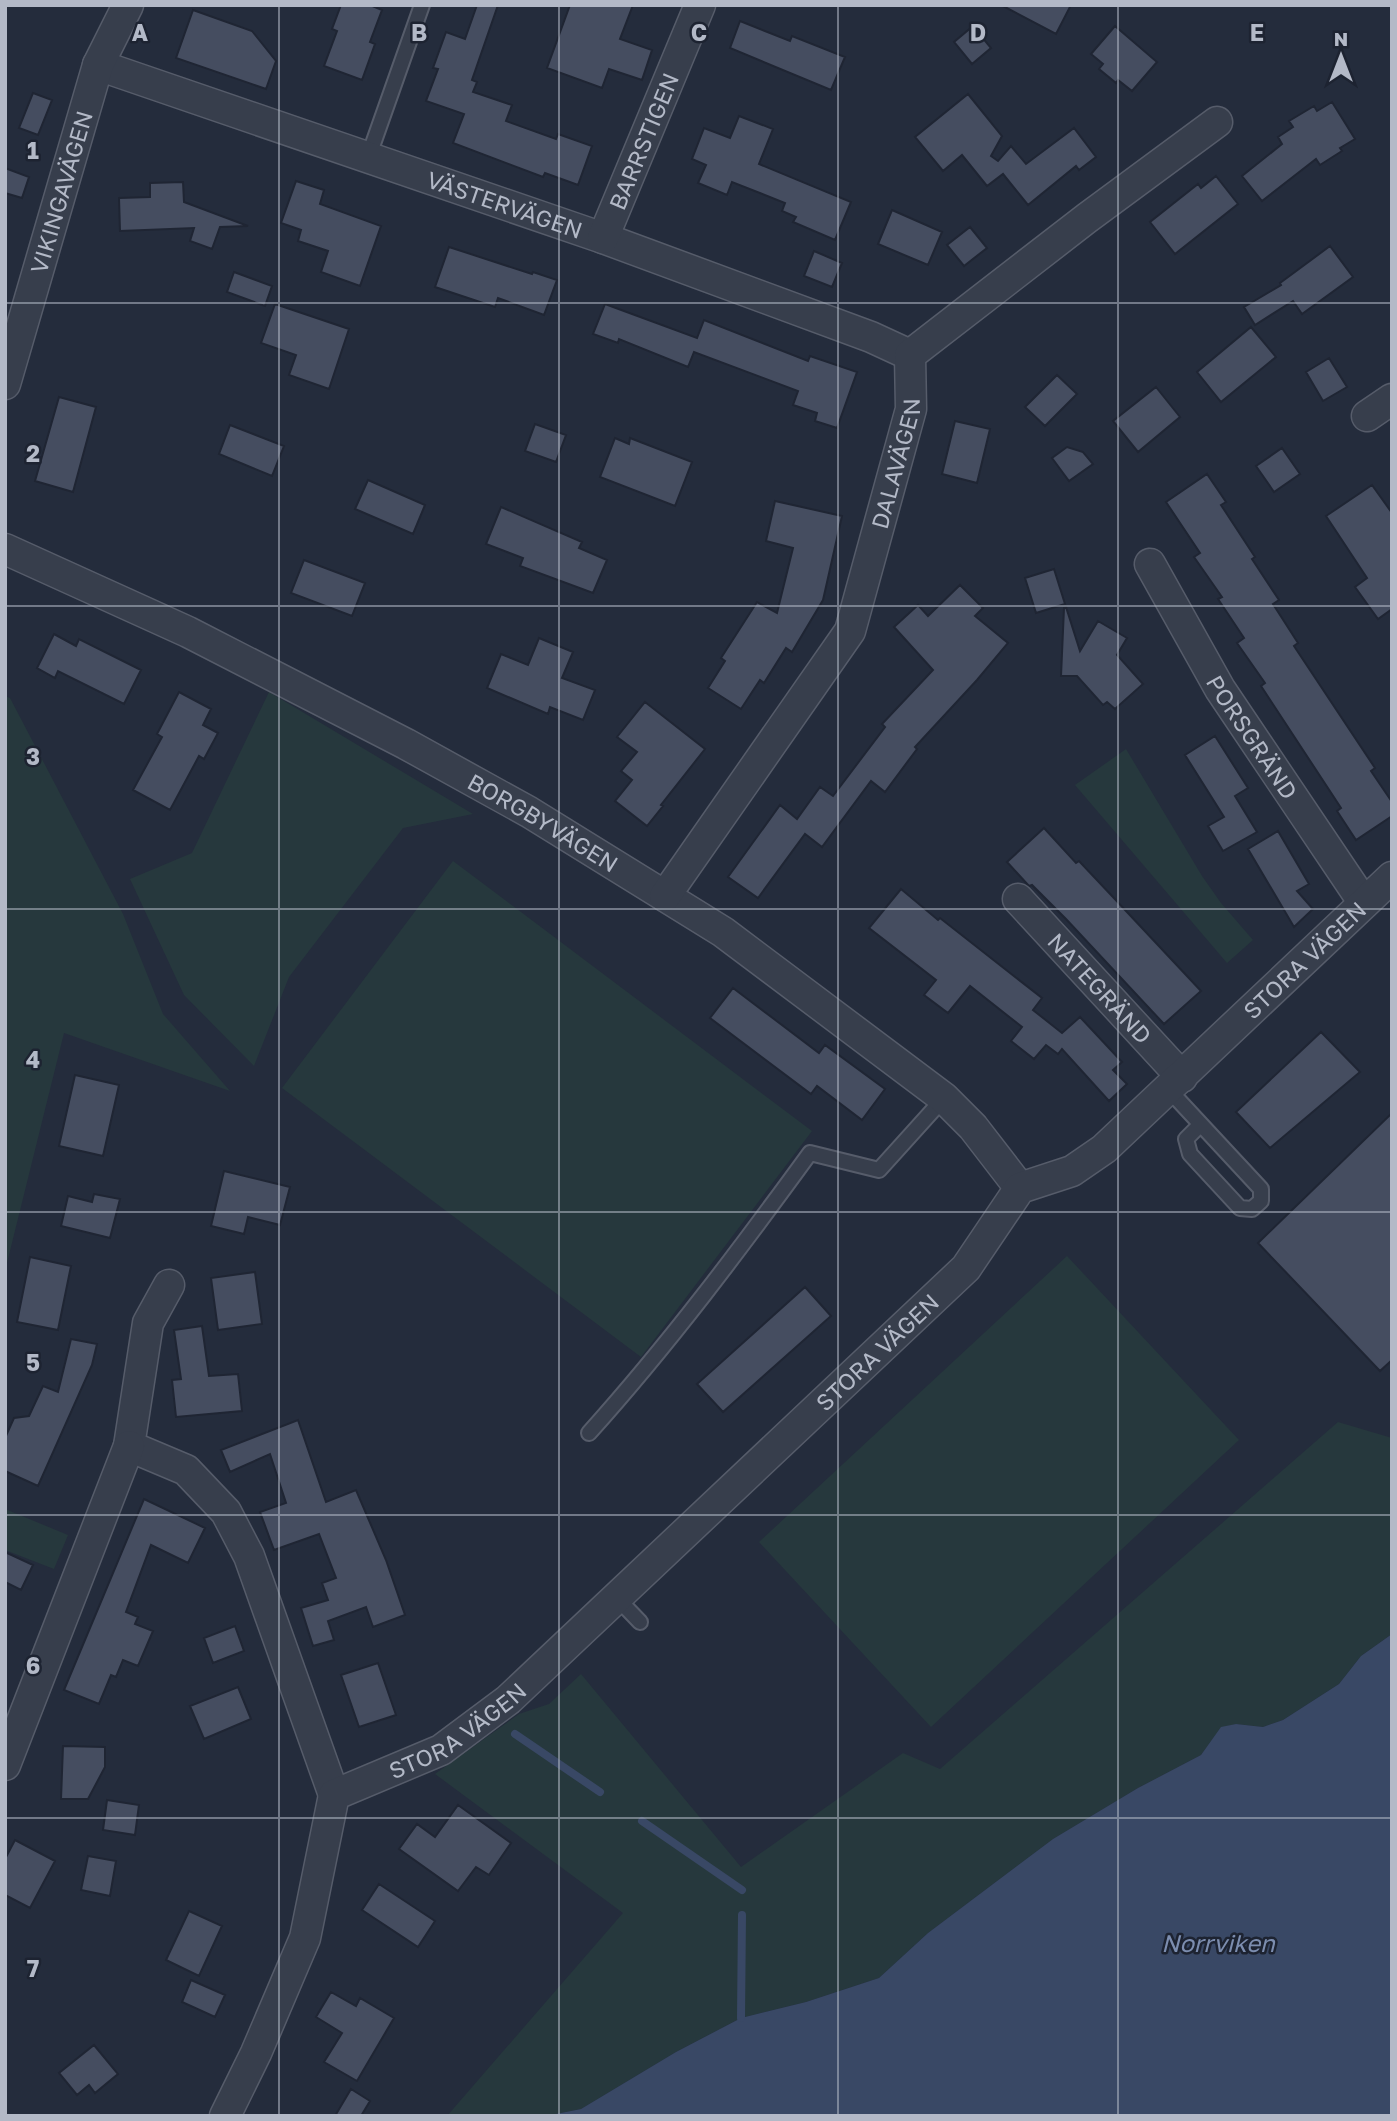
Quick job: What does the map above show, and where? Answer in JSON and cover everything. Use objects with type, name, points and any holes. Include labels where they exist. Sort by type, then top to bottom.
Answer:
[{"type":"street","name":"VIKINGAVÄGEN","points":[[5,384],[98,65],[128,5]]},
{"type":"street","name":"BARRSTIGEN","points":[[603,238],[700,5]]},
{"type":"street","name":"VÄSTERVÄGEN","points":[[98,65],[603,238],[871,337],[910,355]]},
{"type":"street","points":[[910,355],[1087,218],[1217,122]]},
{"type":"street","name":"DALAVÄGEN","points":[[666,896],[850,631],[911,409],[910,355]]},
{"type":"street","points":[[1367,416],[1392,398]]},
{"type":"street","name":"BORGBYVÄGEN","points":[[5,549],[188,632],[406,744],[529,812],[666,896],[723,932],[944,1098],[973,1127],[1020,1188]]},
{"type":"street","name":"PORSGRÄND","points":[[1150,564],[1220,689],[1364,903]]},
{"type":"street","name":"STORA VÄGEN","points":[[334,1796],[441,1750],[508,1700],[965,1268],[1020,1188],[1072,1171],[1104,1149],[1392,877]]},
{"type":"street","name":"NATEGRÄND","points":[[1018,899],[1176,1083]]},
{"type":"street","points":[[5,1765],[129,1446],[148,1323],[169,1285]]},
{"type":"street","points":[[129,1446],[186,1469],[226,1512],[249,1556],[334,1796],[305,1938],[256,2053],[225,2116]]},
{"type":"lane","points":[[368,158],[422,5]]},
{"type":"lane","points":[[1176,1083],[1200,1125],[1261,1189],[1261,1201],[1252,1209],[1240,1208],[1190,1154],[1186,1139],[1200,1125]]},
{"type":"lane","points":[[590,1433],[646,1370],[702,1299],[810,1153],[880,1170],[944,1098]]},
{"type":"lane","points":[[616,1597],[640,1622]]},
{"type":"shaded area","points":[[269,692],[473,814],[403,828],[289,977],[254,1066],[184,995],[130,879],[192,853]]},
{"type":"shaded area","points":[[5,696],[10,698],[123,914],[163,1014],[230,1091],[64,1033],[5,1271]]},
{"type":"shaded area","points":[[1126,749],[1202,876],[1253,940],[1227,963],[1075,785]]},
{"type":"shaded area","points":[[453,861],[812,1131],[641,1357],[282,1088]]},
{"type":"shaded area","points":[[1067,1256],[1239,1440],[931,1727],[759,1542]]},
{"type":"shaded area","points":[[1338,1422],[1392,1438],[1392,1634],[1361,1656],[1339,1684],[1283,1720],[1263,1727],[1236,1724],[1221,1728],[1201,1755],[1138,1788],[1053,1839],[928,1933],[879,1978],[806,2002],[741,2018],[676,2052],[581,2109],[546,2116],[447,2116],[623,1913],[435,1774],[519,1714],[549,1704],[581,1674],[741,1867],[903,1753],[940,1769]]},
{"type":"shaded area","points":[[5,1509],[68,1535],[54,1569],[5,1550]]},
{"type":"water","name":"Norrviken","points":[[1392,1634],[1392,2116],[546,2116],[581,2109],[676,2052],[741,2018],[806,2002],[879,1978],[928,1933],[1053,1839],[1138,1788],[1201,1755],[1221,1727],[1236,1724],[1263,1727],[1283,1720],[1339,1684],[1361,1656]]},
{"type":"building","points":[[341,5],[370,5],[382,10],[370,42],[375,44],[362,80],[324,66],[337,31],[332,29]]},
{"type":"building","points":[[477,5],[498,5],[472,80],[477,82],[473,92],[512,105],[506,121],[556,139],[558,134],[592,146],[578,185],[545,173],[543,177],[453,143],[464,114],[426,101],[438,69],[433,68],[446,32],[465,39]]},
{"type":"building","points":[[570,5],[633,5],[620,39],[652,50],[642,80],[609,69],[602,88],[547,68]]},
{"type":"building","points":[[1001,5],[1071,5],[1056,34]]},
{"type":"building","points":[[193,10],[252,31],[276,61],[266,89],[176,58]]},
{"type":"building","points":[[740,21],[790,41],[792,36],[845,57],[831,90],[730,48]]},
{"type":"building","points":[[973,26],[991,48],[972,64],[954,42]]},
{"type":"building","points":[[1115,26],[1157,62],[1132,91],[1118,80],[1116,83],[1099,69],[1103,64],[1091,54]]},
{"type":"building","points":[[33,93],[52,100],[38,135],[19,128]]},
{"type":"building","points":[[968,94],[1002,136],[991,156],[998,161],[1011,146],[1026,164],[1074,128],[1096,157],[1079,170],[1076,166],[1028,205],[1003,174],[987,186],[962,155],[943,171],[915,137]]},
{"type":"building","points":[[1332,102],[1355,139],[1320,165],[1316,159],[1262,201],[1242,176],[1282,144],[1278,137],[1293,127],[1289,121],[1314,106],[1317,111]]},
{"type":"building","points":[[739,116],[773,129],[759,164],[851,202],[835,240],[793,222],[796,217],[782,211],[785,203],[732,182],[727,195],[698,183],[706,165],[692,159],[704,128],[730,138]]},
{"type":"building","points":[[5,168],[29,177],[22,198],[5,193]]},
{"type":"building","points":[[1216,176],[1238,204],[1175,254],[1150,222],[1198,184],[1201,188]]},
{"type":"building","points":[[296,181],[324,190],[320,204],[381,226],[360,286],[321,272],[328,251],[298,241],[301,230],[281,223]]},
{"type":"building","points":[[183,182],[184,202],[248,226],[220,227],[212,249],[190,241],[194,228],[120,231],[119,198],[150,197],[150,183]]},
{"type":"building","points":[[892,210],[942,232],[928,265],[878,244]]},
{"type":"building","points":[[970,227],[987,248],[964,266],[947,245]]},
{"type":"building","points":[[1330,246],[1353,277],[1302,314],[1293,301],[1255,325],[1244,307],[1281,285],[1280,283]]},
{"type":"building","points":[[449,247],[557,280],[544,315],[498,298],[495,307],[435,287]]},
{"type":"building","points":[[814,251],[842,263],[832,287],[804,276]]},
{"type":"building","points":[[234,272],[272,286],[265,306],[227,292]]},
{"type":"building","points":[[275,304],[349,329],[329,389],[289,375],[296,355],[261,343]]},
{"type":"building","points":[[605,304],[697,338],[704,320],[808,361],[810,356],[857,372],[837,428],[815,421],[817,413],[793,405],[798,391],[694,352],[688,367],[619,339],[618,343],[593,334]]},
{"type":"building","points":[[1251,327],[1276,357],[1221,402],[1197,372]]},
{"type":"building","points":[[1329,358],[1347,387],[1323,401],[1306,372]]},
{"type":"building","points":[[1057,375],[1077,394],[1045,426],[1025,407]]},
{"type":"building","points":[[1156,387],[1180,417],[1138,452],[1113,421]]},
{"type":"building","points":[[59,397],[96,407],[73,492],[35,481]]},
{"type":"building","points":[[955,421],[990,429],[977,483],[942,474]]},
{"type":"building","points":[[535,424],[566,435],[556,462],[525,451]]},
{"type":"building","points":[[230,425],[284,446],[272,476],[219,454]]},
{"type":"building","points":[[615,438],[629,444],[630,438],[692,462],[675,506],[600,477]]},
{"type":"building","points":[[1067,447],[1083,452],[1093,464],[1069,481],[1052,458]]},
{"type":"building","points":[[1282,448],[1300,474],[1274,492],[1256,466]]},
{"type":"building","points":[[1207,474],[1226,502],[1221,505],[1279,600],[1273,604],[1298,643],[1294,646],[1375,768],[1371,771],[1392,802],[1392,816],[1356,840],[1337,811],[1341,808],[1261,686],[1265,683],[1237,643],[1244,638],[1218,599],[1222,597],[1194,557],[1200,553],[1166,502]]},
{"type":"building","points":[[368,480],[425,505],[413,534],[355,509]]},
{"type":"building","points":[[1372,485],[1392,513],[1392,609],[1378,619],[1355,587],[1367,578],[1326,516]]},
{"type":"building","points":[[775,501],[842,516],[823,600],[792,652],[786,648],[764,683],[760,680],[741,709],[708,688],[725,661],[721,658],[757,602],[777,613],[793,548],[766,541]]},
{"type":"building","points":[[501,507],[582,542],[579,548],[607,560],[593,593],[520,566],[523,558],[486,544]]},
{"type":"building","points":[[304,560],[365,583],[352,616],[291,593]]},
{"type":"building","points":[[1054,569],[1065,604],[1036,613],[1025,578]]},
{"type":"building","points":[[960,585],[983,608],[975,616],[1008,643],[915,747],[917,749],[885,792],[871,781],[822,847],[805,834],[758,898],[728,877],[780,805],[797,819],[820,787],[833,796],[885,727],[882,724],[933,670],[894,627],[918,605],[928,616]]},
{"type":"building","points":[[1066,607],[1080,651],[1098,621],[1127,638],[1117,655],[1143,684],[1115,709],[1107,702],[1103,705],[1077,676],[1061,676]]},
{"type":"building","points":[[54,634],[76,646],[79,639],[141,670],[124,704],[58,671],[55,678],[37,668]]},
{"type":"building","points":[[539,638],[573,652],[562,678],[595,690],[583,720],[550,707],[548,714],[487,688],[501,654],[528,665]]},
{"type":"building","points":[[179,692],[211,709],[203,725],[218,733],[204,759],[199,756],[170,810],[133,790],[162,737],[157,734]]},
{"type":"building","points":[[645,702],[705,749],[647,826],[615,801],[632,780],[621,771],[637,752],[617,737]]},
{"type":"building","points":[[1215,736],[1248,788],[1235,796],[1257,832],[1223,851],[1208,826],[1224,817],[1185,755]]},
{"type":"building","points":[[1044,828],[1076,863],[1079,861],[1201,991],[1164,1024],[1066,919],[1007,862]]},
{"type":"building","points":[[1278,831],[1309,884],[1297,891],[1313,909],[1294,927],[1248,849]]},
{"type":"building","points":[[901,889],[1042,998],[1033,1010],[1062,1033],[1080,1017],[1122,1062],[1113,1070],[1127,1084],[1109,1101],[1062,1049],[1058,1054],[1046,1045],[1034,1059],[1011,1041],[1022,1027],[970,986],[948,1013],[924,995],[936,980],[869,928]]},
{"type":"building","points":[[733,988],[819,1053],[825,1045],[885,1089],[862,1120],[817,1086],[811,1094],[710,1018]]},
{"type":"building","points":[[1321,1032],[1360,1072],[1270,1148],[1236,1112]]},
{"type":"building","points":[[75,1075],[119,1085],[103,1156],[59,1146]]},
{"type":"building","points":[[1392,1113],[1392,1360],[1380,1371],[1258,1243]]},
{"type":"building","points":[[224,1171],[290,1187],[280,1225],[248,1217],[244,1234],[211,1226]]},
{"type":"building","points":[[94,1194],[120,1199],[110,1238],[61,1226],[68,1196],[92,1202]]},
{"type":"building","points":[[30,1257],[71,1266],[58,1330],[17,1322]]},
{"type":"building","points":[[255,1272],[262,1324],[218,1330],[211,1278]]},
{"type":"building","points":[[805,1287],[831,1316],[723,1412],[697,1384]]},
{"type":"building","points":[[202,1326],[209,1376],[238,1374],[242,1411],[176,1417],[172,1380],[181,1379],[174,1330]]},
{"type":"building","points":[[71,1339],[97,1344],[92,1365],[38,1486],[5,1471],[5,1438],[14,1418],[29,1416],[43,1386],[58,1392]]},
{"type":"building","points":[[298,1420],[326,1502],[356,1490],[386,1560],[405,1615],[373,1627],[366,1607],[328,1621],[334,1640],[313,1646],[301,1608],[328,1600],[322,1583],[336,1578],[319,1534],[274,1550],[260,1512],[286,1503],[270,1454],[230,1472],[221,1450]]},
{"type":"building","points":[[144,1499],[205,1528],[188,1563],[151,1545],[126,1612],[138,1617],[135,1624],[153,1631],[138,1666],[123,1660],[116,1677],[111,1675],[99,1704],[64,1690]]},
{"type":"building","points":[[5,1552],[33,1565],[21,1590],[5,1582]]},
{"type":"building","points":[[235,1626],[244,1651],[213,1663],[204,1638]]},
{"type":"building","points":[[378,1663],[396,1715],[359,1727],[341,1675]]},
{"type":"building","points":[[238,1687],[251,1719],[204,1739],[190,1706]]},
{"type":"building","points":[[63,1746],[105,1747],[105,1767],[88,1799],[61,1799]]},
{"type":"building","points":[[107,1800],[139,1805],[135,1835],[103,1830]]},
{"type":"building","points":[[458,1805],[511,1843],[489,1875],[476,1867],[458,1891],[399,1849],[417,1824],[435,1837]]},
{"type":"building","points":[[15,1840],[55,1861],[30,1908],[5,1895],[5,1859]]},
{"type":"building","points":[[88,1856],[116,1861],[110,1896],[81,1890]]},
{"type":"building","points":[[379,1884],[435,1921],[418,1947],[362,1910]]},
{"type":"building","points":[[189,1911],[222,1926],[199,1976],[166,1960]]},
{"type":"building","points":[[191,1980],[225,1995],[215,2017],[182,2002]]},
{"type":"building","points":[[331,1992],[356,2006],[360,1998],[394,2018],[357,2081],[324,2062],[342,2033],[316,2017]]},
{"type":"building","points":[[94,2045],[118,2074],[95,2093],[89,2085],[77,2095],[59,2073]]},
{"type":"building","points":[[351,2089],[370,2101],[361,2116],[335,2116]]},
{"type":"waterway","points":[[515,1734],[600,1792]]},
{"type":"waterway","points":[[642,1821],[742,1890]]},
{"type":"waterway","points":[[741,2018],[742,1915]]}]
